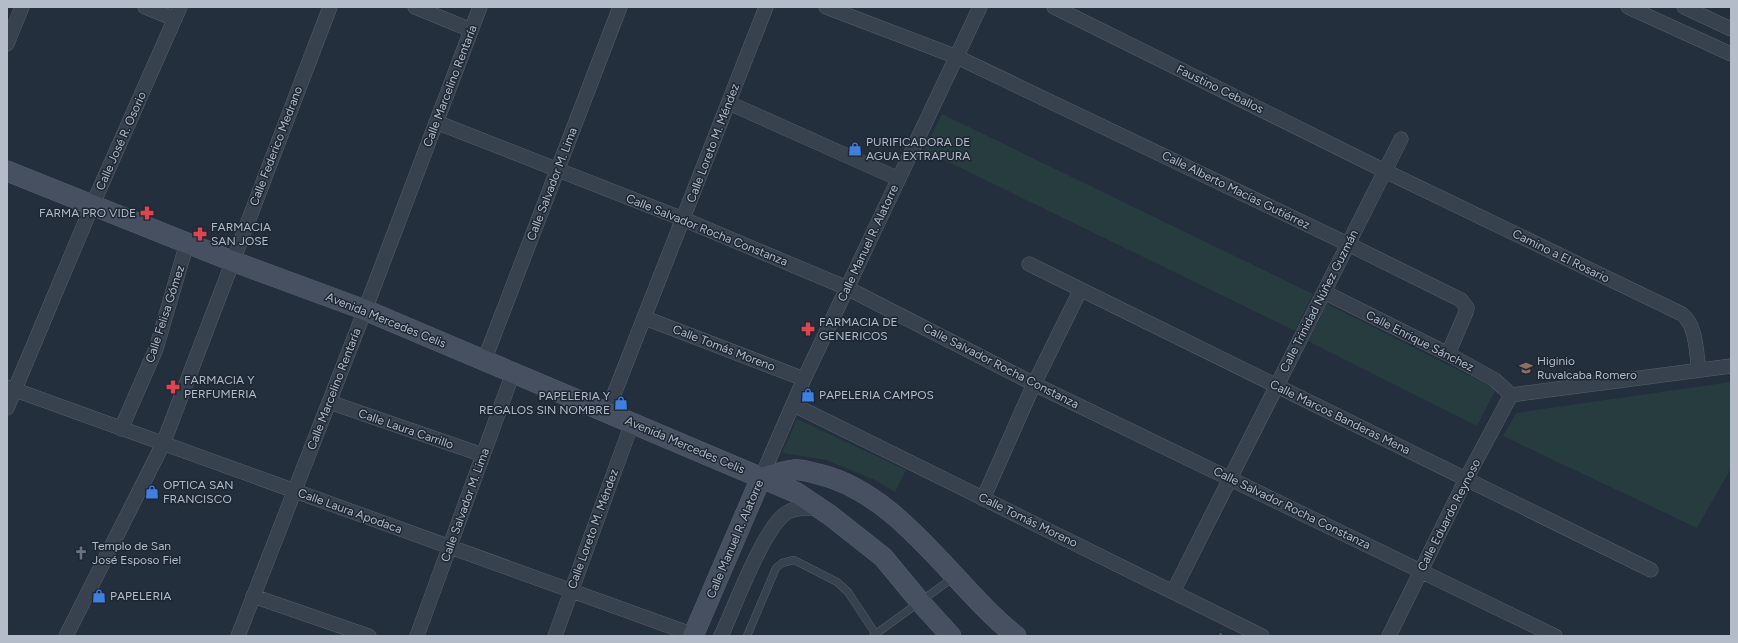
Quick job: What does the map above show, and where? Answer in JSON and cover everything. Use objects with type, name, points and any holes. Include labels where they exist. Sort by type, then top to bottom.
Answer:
[{"type":"main road","name":"Avenida Mercedes Celis","points":[[7,171],[187,244],[365,310],[797,493],[883,557],[920,603],[951,636]]},
{"type":"main road","points":[[761,478],[795,470],[826,475],[853,487],[902,522],[980,604],[1016,636]]},
{"type":"main road","name":"Calle Manuel R. Alatorre","points":[[694,636],[761,478]]},
{"type":"street","points":[[7,44],[22,7]]},
{"type":"street","points":[[145,7],[177,13]]},
{"type":"street","name":"Calle Federico Medrano","points":[[66,636],[163,444],[330,7]]},
{"type":"street","points":[[415,7],[471,30]]},
{"type":"street","name":"Calle Marcelino Rentaría","points":[[238,636],[365,310],[480,7]]},
{"type":"street","name":"Calle Salvador M. Lima","points":[[484,361],[620,7]]},
{"type":"street","name":"Calle Loreto M. Méndez","points":[[607,412],[766,7]]},
{"type":"street","name":"Calle Alberto Macías Gutiérrez","points":[[826,7],[956,57],[1348,244],[1464,303],[1466,312],[1448,354]]},
{"type":"street","name":"Calle Manuel R. Alatorre","points":[[761,478],[804,379],[980,7]]},
{"type":"street","name":"Faustino Ceballos","points":[[1054,7],[1385,171]]},
{"type":"street","points":[[1628,7],[1731,54]]},
{"type":"street","points":[[1684,7],[1731,29]]},
{"type":"street","name":"Calle José R. Osorio","points":[[7,408],[11,389],[177,13]]},
{"type":"street","points":[[729,103],[898,179]]},
{"type":"street","name":"Calle Salvador Rocha Constanza","points":[[436,122],[683,219],[847,288],[1034,384],[1555,636]]},
{"type":"street","name":"Calle Trinidad Núñez Guzmán","points":[[1173,592],[1401,139]]},
{"type":"street","name":"Camino a El Rosario","points":[[1385,171],[1682,314],[1687,318],[1691,326],[1699,370]]},
{"type":"street","name":"Calle Felisa Gómez","points":[[121,428],[156,349],[187,244]]},
{"type":"street","name":"Calle Marcos Banderas Mena","points":[[1029,264],[1080,291],[1651,570]]},
{"type":"street","points":[[984,498],[1034,384],[1080,291]]},
{"type":"street","name":"Calle Enrique Sánchez","points":[[1324,292],[1448,354],[1495,380],[1511,395]]},
{"type":"street","name":"Calle Tomás Moreno","points":[[645,318],[804,379]]},
{"type":"street","points":[[1511,395],[1731,366]]},
{"type":"street","name":"Calle Salvador M. Lima","points":[[417,636],[513,373]]},
{"type":"street","name":"Calle Laura Apodaca","points":[[11,389],[694,636]]},
{"type":"street","name":"Calle Eduardo Reynoso","points":[[1389,636],[1466,479],[1511,395]]},
{"type":"street","name":"Calle Laura Carrillo","points":[[329,402],[483,455]]},
{"type":"street","name":"Calle Tomás Moreno","points":[[794,405],[1262,636]]},
{"type":"street","name":"Calle Loreto M. Méndez","points":[[555,636],[632,423]]},
{"type":"street","points":[[721,636],[754,562],[777,522],[788,512],[798,509],[819,508]]},
{"type":"street","points":[[253,596],[369,636]]},
{"type":"lane","points":[[747,636],[776,568],[782,563],[794,560],[842,586],[875,636],[955,576]]},
{"type":"green space","points":[[942,114],[1313,294],[1295,331],[924,150]]},
{"type":"green space","points":[[1327,304],[1496,389],[1477,426],[1308,341]]},
{"type":"green space","points":[[1731,382],[1731,468],[1697,528],[1503,436],[1516,413]]},
{"type":"green space","points":[[797,419],[906,470],[895,492],[875,480],[826,460],[782,453]]},
{"type":"place","name":"PURIFICADORA DE AGUA EXTRAPURA","points":[[855,149]]},
{"type":"place","name":"FARMA PRO VIDE","points":[[147,213]]},
{"type":"place","name":"FARMACIA SAN JOSE","points":[[200,234]]},
{"type":"place","name":"FARMACIA DE GENERICOS","points":[[808,329]]},
{"type":"place","name":"Higinio Ruvalcaba Romero","points":[[1526,368]]},
{"type":"place","name":"FARMACIA Y PERFUMERIA","points":[[173,387]]},
{"type":"place","name":"PAPELERIA CAMPOS","points":[[808,395]]},
{"type":"place","name":"PAPELERIA Y REGALOS SIN NOMBRE","points":[[621,403]]},
{"type":"place","name":"OPTICA SAN FRANCISCO","points":[[152,492]]},
{"type":"place","name":"Templo de San José Esposo Fiel","points":[[81,553]]},
{"type":"place","name":"PAPELERIA","points":[[99,596]]}]
